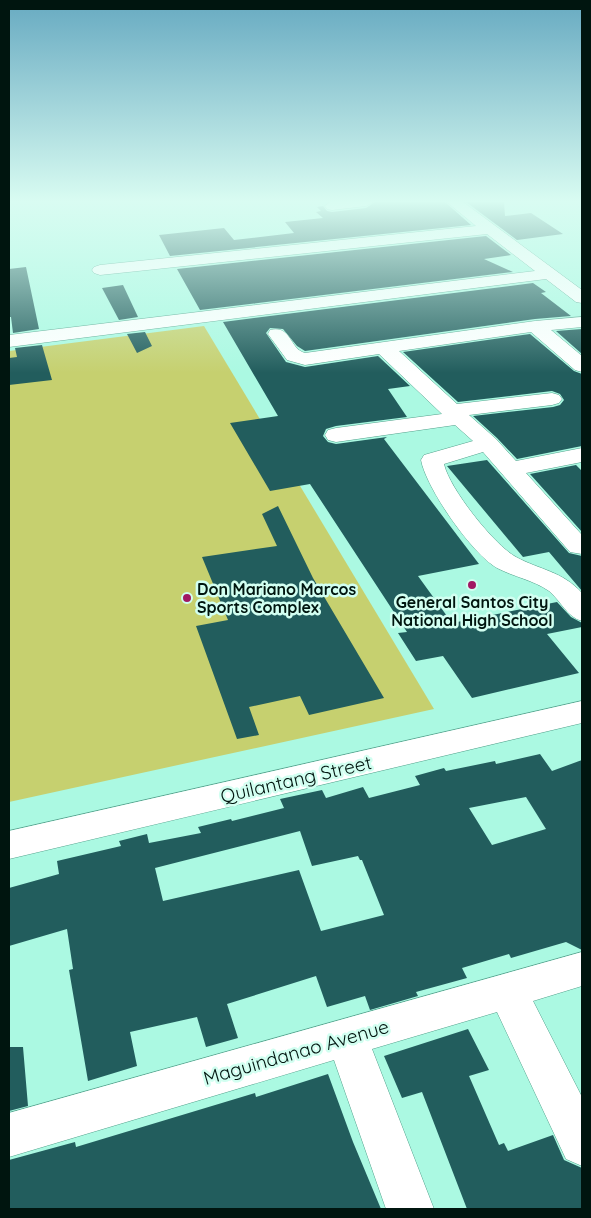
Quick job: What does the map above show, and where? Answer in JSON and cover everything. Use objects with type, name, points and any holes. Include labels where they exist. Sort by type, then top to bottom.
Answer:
[{"type":"street","points":[[147,259],[151,265]]},
{"type":"street","points":[[100,270],[206,259]]},
{"type":"street","points":[[529,259],[582,298]]},
{"type":"street","points":[[9,340],[549,274]]},
{"type":"street","points":[[277,334],[291,353],[300,358],[535,326],[582,322]]},
{"type":"street","points":[[535,326],[582,366]]},
{"type":"street","points":[[384,348],[488,444],[579,547]]},
{"type":"street","points":[[336,435],[552,399]]},
{"type":"street","points":[[488,444],[432,460],[435,472],[442,486],[487,547],[498,558],[518,569],[553,581],[572,599],[582,612]]},
{"type":"street","points":[[511,469],[582,455]]},
{"type":"street","name":"Quilantang Street","points":[[9,845],[582,712]]},
{"type":"street","name":"Maguindanao Avenue","points":[[9,1135],[582,969]]},
{"type":"street","points":[[507,991],[582,1144]]},
{"type":"street","points":[[346,1037],[410,1209]]},
{"type":"green space","name":"Don Mariano Marcos Sports Complex","points":[[204,326],[434,709],[9,802],[9,351]]},
{"type":"building","points":[[272,259],[485,259],[513,272],[200,310],[177,269]]},
{"type":"building","points":[[26,267],[39,329],[13,333],[11,317],[9,317],[9,269]]},
{"type":"building","points":[[533,283],[546,292],[541,293],[571,316],[535,319],[305,351],[297,346],[283,329],[270,328],[266,333],[286,362],[305,367],[378,356],[410,386],[388,389],[407,417],[336,426],[326,429],[323,436],[328,442],[336,444],[387,437],[384,439],[479,564],[418,576],[452,623],[557,602],[571,617],[582,623],[582,627],[547,634],[579,673],[472,698],[443,656],[416,661],[398,633],[407,632],[310,484],[270,491],[230,423],[278,416],[223,322]]},
{"type":"building","points":[[123,285],[138,317],[119,320],[102,288]]},
{"type":"building","points":[[582,329],[582,354],[556,331]]},
{"type":"building","points":[[145,332],[152,346],[137,353],[127,334]]},
{"type":"building","points":[[530,334],[574,371],[582,374],[582,446],[517,459],[473,416],[553,407],[560,405],[564,400],[560,394],[552,391],[458,402],[403,352]]},
{"type":"building","points":[[42,345],[52,380],[9,385],[9,358],[17,357],[15,348]]},
{"type":"building","points":[[487,460],[569,553],[582,556],[582,591],[549,552],[523,557],[447,466]]},
{"type":"building","points":[[576,465],[582,471],[582,532],[530,474]]},
{"type":"building","points":[[278,506],[313,578],[384,698],[309,715],[300,696],[249,707],[259,735],[237,739],[196,626],[228,620],[202,557],[277,546],[262,514]]},
{"type":"building","points":[[540,754],[552,771],[582,760],[582,950],[566,942],[511,958],[509,954],[462,968],[467,978],[416,992],[418,996],[370,1010],[365,996],[327,1007],[316,976],[227,1004],[238,1038],[206,1047],[197,1017],[130,1032],[137,1066],[88,1081],[69,970],[73,969],[67,929],[9,946],[9,888],[59,874],[57,861],[121,846],[119,841],[147,834],[149,843],[201,833],[198,827],[284,808],[280,799],[322,790],[326,798],[363,787],[369,798],[420,785],[415,776],[444,768],[446,771],[495,761],[496,764]],"holes":[[[526,797],[546,829],[492,845],[469,808]],[[300,831],[312,866],[358,856],[362,860],[384,915],[321,931],[299,870],[163,901],[155,868]]]},
{"type":"building","points":[[468,1029],[489,1070],[469,1076],[499,1145],[504,1143],[508,1151],[553,1135],[564,1160],[582,1168],[582,1209],[467,1209],[422,1092],[402,1098],[384,1056]]},
{"type":"building","points":[[9,1047],[23,1047],[28,1106],[9,1111]]},
{"type":"building","points":[[328,1074],[353,1142],[381,1209],[9,1209],[9,1160],[75,1142],[76,1147],[255,1093],[256,1097]]},
{"type":"place","name":"General Santos City National High School","points":[[472,585]]},
{"type":"place","name":"Don Mariano Marcos Sports Complex","points":[[187,598]]}]
